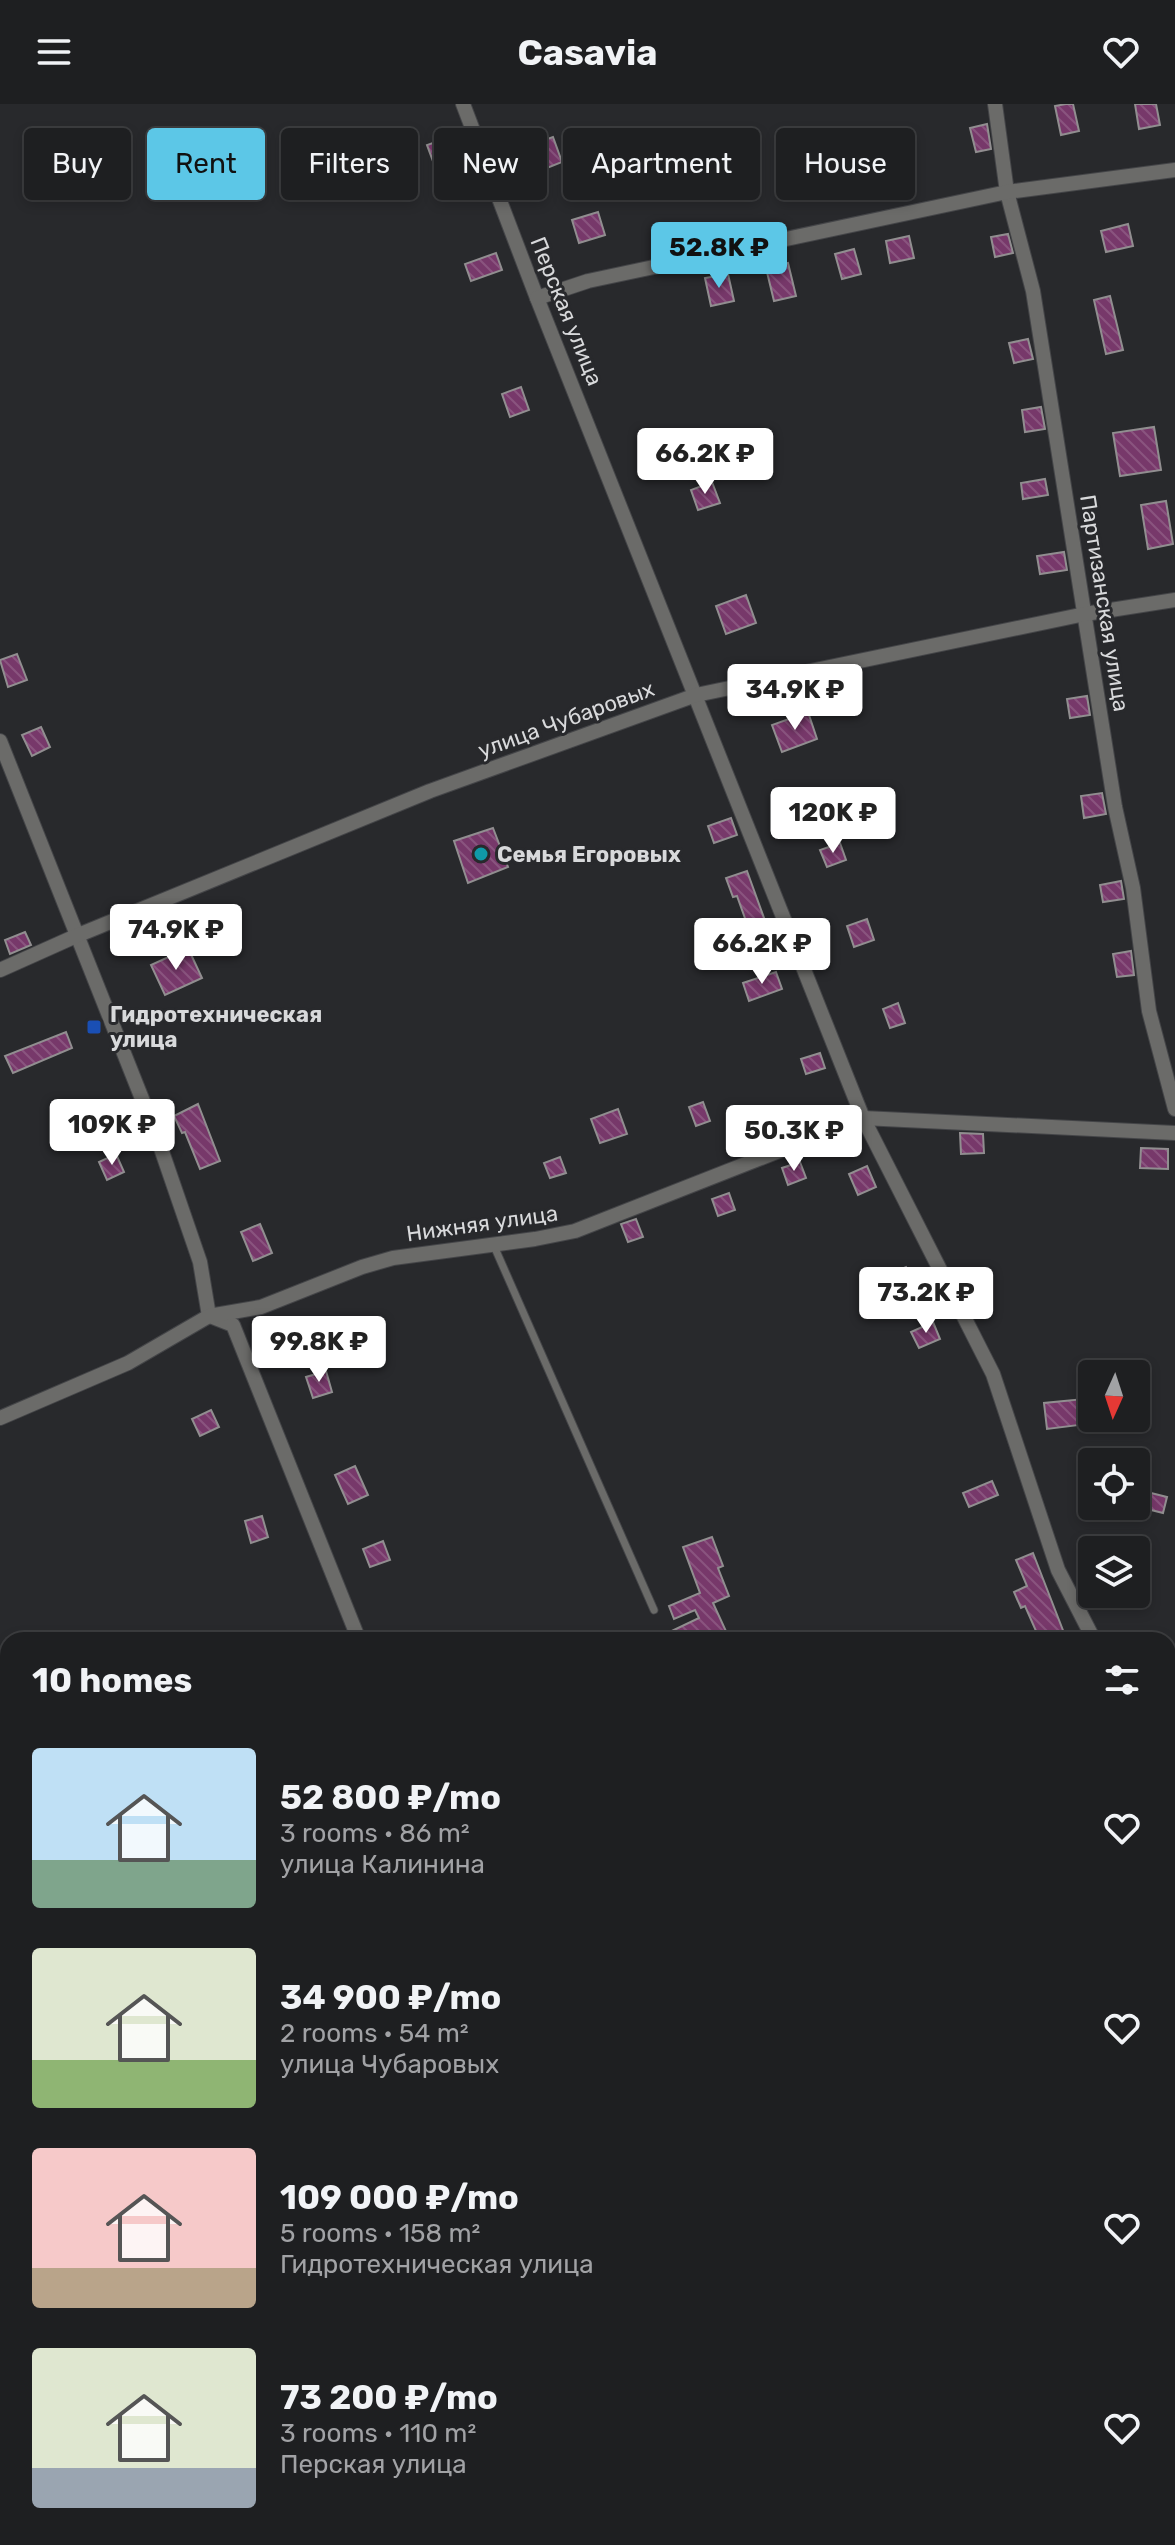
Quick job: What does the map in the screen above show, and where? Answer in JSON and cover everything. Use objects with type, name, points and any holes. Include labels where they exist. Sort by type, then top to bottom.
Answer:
[{"type":"street","name":"Перская улица","points":[[463,104],[863,1118],[993,1374],[1058,1570],[1090,1632]]},
{"type":"street","name":"Партизанская улица","points":[[995,104],[1007,192],[1033,291],[1115,807],[1133,888],[1149,1011],[1175,1109]]},
{"type":"street","points":[[537,298],[588,281],[1007,192],[1175,170]]},
{"type":"street","name":"улица Чубаровых","points":[[0,970],[430,791],[696,695],[1085,614],[1175,600]]},
{"type":"street","points":[[0,741],[161,1148],[200,1262],[209,1316],[233,1325],[356,1632]]},
{"type":"street","name":"Нижняя улица","points":[[0,1418],[128,1363],[209,1316],[261,1307],[349,1271],[393,1258],[575,1231],[863,1118],[1175,1133]]},
{"type":"lane","points":[[493,1244],[654,1610]]},
{"type":"building","points":[[1073,104],[1079,131],[1061,135],[1055,106]]},
{"type":"building","points":[[1135,104],[1156,104],[1160,125],[1139,129]]},
{"type":"building","points":[[987,124],[991,149],[976,152],[970,128]]},
{"type":"building","points":[[553,137],[562,162],[547,168],[547,139]]},
{"type":"building","points":[[434,143],[434,164],[427,145]]},
{"type":"building","points":[[598,212],[605,235],[579,243],[572,220]]},
{"type":"building","points":[[1128,224],[1133,246],[1106,252],[1101,231]]},
{"type":"building","points":[[1008,234],[1013,253],[995,257],[991,237]]},
{"type":"building","points":[[909,236],[914,258],[890,263],[886,241]]},
{"type":"building","points":[[854,249],[861,274],[842,279],[835,254]]},
{"type":"building","points":[[496,253],[502,270],[471,281],[465,264]]},
{"type":"building","points":[[788,263],[796,296],[774,301],[766,268]]},
{"type":"building","points":[[728,274],[734,301],[711,306],[705,278]]},
{"type":"building","points":[[1110,296],[1123,350],[1106,354],[1094,300]]},
{"type":"building","points":[[1028,339],[1033,359],[1014,363],[1009,343]]},
{"type":"building","points":[[521,387],[529,410],[510,417],[502,394]]},
{"type":"building","points":[[1041,407],[1045,429],[1025,432],[1022,410]]},
{"type":"building","points":[[1154,427],[1161,470],[1120,476],[1113,433]]},
{"type":"building","points":[[1045,479],[1048,495],[1023,499],[1021,483]]},
{"type":"building","points":[[712,482],[720,503],[698,510],[691,490]]},
{"type":"building","points":[[1166,501],[1173,544],[1148,549],[1141,505]]},
{"type":"building","points":[[1064,552],[1067,570],[1040,574],[1037,556]]},
{"type":"building","points":[[746,595],[756,623],[726,634],[716,606]]},
{"type":"building","points":[[17,654],[27,680],[8,687],[0,660]]},
{"type":"building","points":[[1087,696],[1090,715],[1070,718],[1067,699]]},
{"type":"building","points":[[808,712],[817,739],[782,752],[772,725]]},
{"type":"building","points":[[41,727],[50,747],[32,756],[22,735]]},
{"type":"building","points":[[825,793],[831,809],[808,818],[802,801]]},
{"type":"building","points":[[1102,793],[1106,814],[1084,818],[1081,796]]},
{"type":"building","points":[[731,818],[737,835],[714,843],[708,826]]},
{"type":"building","name":"Семья Егоровых","points":[[493,828],[508,867],[468,883],[454,841]]},
{"type":"building","points":[[840,843],[846,860],[827,867],[820,850]]},
{"type":"building","points":[[747,871],[768,929],[751,935],[737,896],[733,897],[726,878]]},
{"type":"building","points":[[1121,881],[1124,899],[1103,902],[1100,885]]},
{"type":"building","points":[[867,919],[874,940],[854,947],[847,926]]},
{"type":"building","points":[[25,932],[31,945],[10,954],[5,940]]},
{"type":"building","points":[[188,948],[202,978],[165,995],[151,965]]},
{"type":"building","points":[[1131,951],[1134,975],[1117,977],[1113,954]]},
{"type":"building","points":[[776,972],[782,989],[749,1001],[743,983]]},
{"type":"building","points":[[898,1003],[905,1023],[890,1028],[883,1009]]},
{"type":"building","points":[[66,1032],[72,1048],[13,1073],[5,1056]]},
{"type":"building","points":[[820,1053],[825,1068],[806,1074],[801,1059]]},
{"type":"building","points":[[703,1102],[710,1121],[696,1126],[689,1107]]},
{"type":"building","points":[[198,1104],[220,1161],[200,1169],[185,1132],[182,1133],[174,1116]]},
{"type":"building","points":[[618,1109],[627,1134],[600,1143],[591,1119]]},
{"type":"building","points":[[960,1133],[983,1134],[984,1153],[961,1154]]},
{"type":"building","points":[[1141,1148],[1168,1149],[1168,1169],[1140,1168]]},
{"type":"building","points":[[116,1154],[124,1172],[107,1180],[99,1162]]},
{"type":"building","points":[[560,1157],[566,1173],[550,1178],[544,1163]]},
{"type":"building","points":[[800,1162],[806,1178],[788,1185],[782,1168]]},
{"type":"building","points":[[867,1166],[876,1187],[858,1195],[849,1174]]},
{"type":"building","points":[[729,1193],[735,1210],[718,1216],[712,1199]]},
{"type":"building","points":[[636,1219],[643,1237],[628,1242],[621,1224]]},
{"type":"building","points":[[260,1224],[272,1253],[253,1261],[241,1232]]},
{"type":"building","points":[[906,1267],[915,1287],[899,1294],[890,1274]]},
{"type":"building","points":[[933,1322],[940,1339],[919,1348],[911,1332]]},
{"type":"building","points":[[326,1371],[332,1392],[313,1398],[306,1377]]},
{"type":"building","points":[[1078,1400],[1078,1425],[1047,1429],[1044,1403]]},
{"type":"building","points":[[211,1410],[219,1427],[200,1436],[192,1419]]},
{"type":"building","points":[[355,1466],[368,1495],[348,1504],[335,1475]]},
{"type":"building","points":[[992,1481],[998,1495],[969,1507],[963,1493]]},
{"type":"building","points":[[1150,1493],[1167,1497],[1163,1513],[1150,1510]]},
{"type":"building","points":[[262,1516],[268,1537],[251,1543],[245,1521]]},
{"type":"building","points":[[712,1537],[723,1566],[718,1568],[729,1596],[713,1603],[726,1632],[670,1632],[699,1618],[695,1610],[674,1619],[669,1606],[700,1593],[683,1547]]},
{"type":"building","points":[[383,1541],[390,1560],[370,1567],[363,1549]]},
{"type":"building","points":[[1033,1553],[1064,1632],[1036,1632],[1025,1606],[1021,1608],[1014,1592],[1027,1586],[1016,1560]]},
{"type":"place","name":"Семья Егоровых","points":[[481,854]]},
{"type":"place","name":"Гидротехническая улица","points":[[94,1027]]}]
